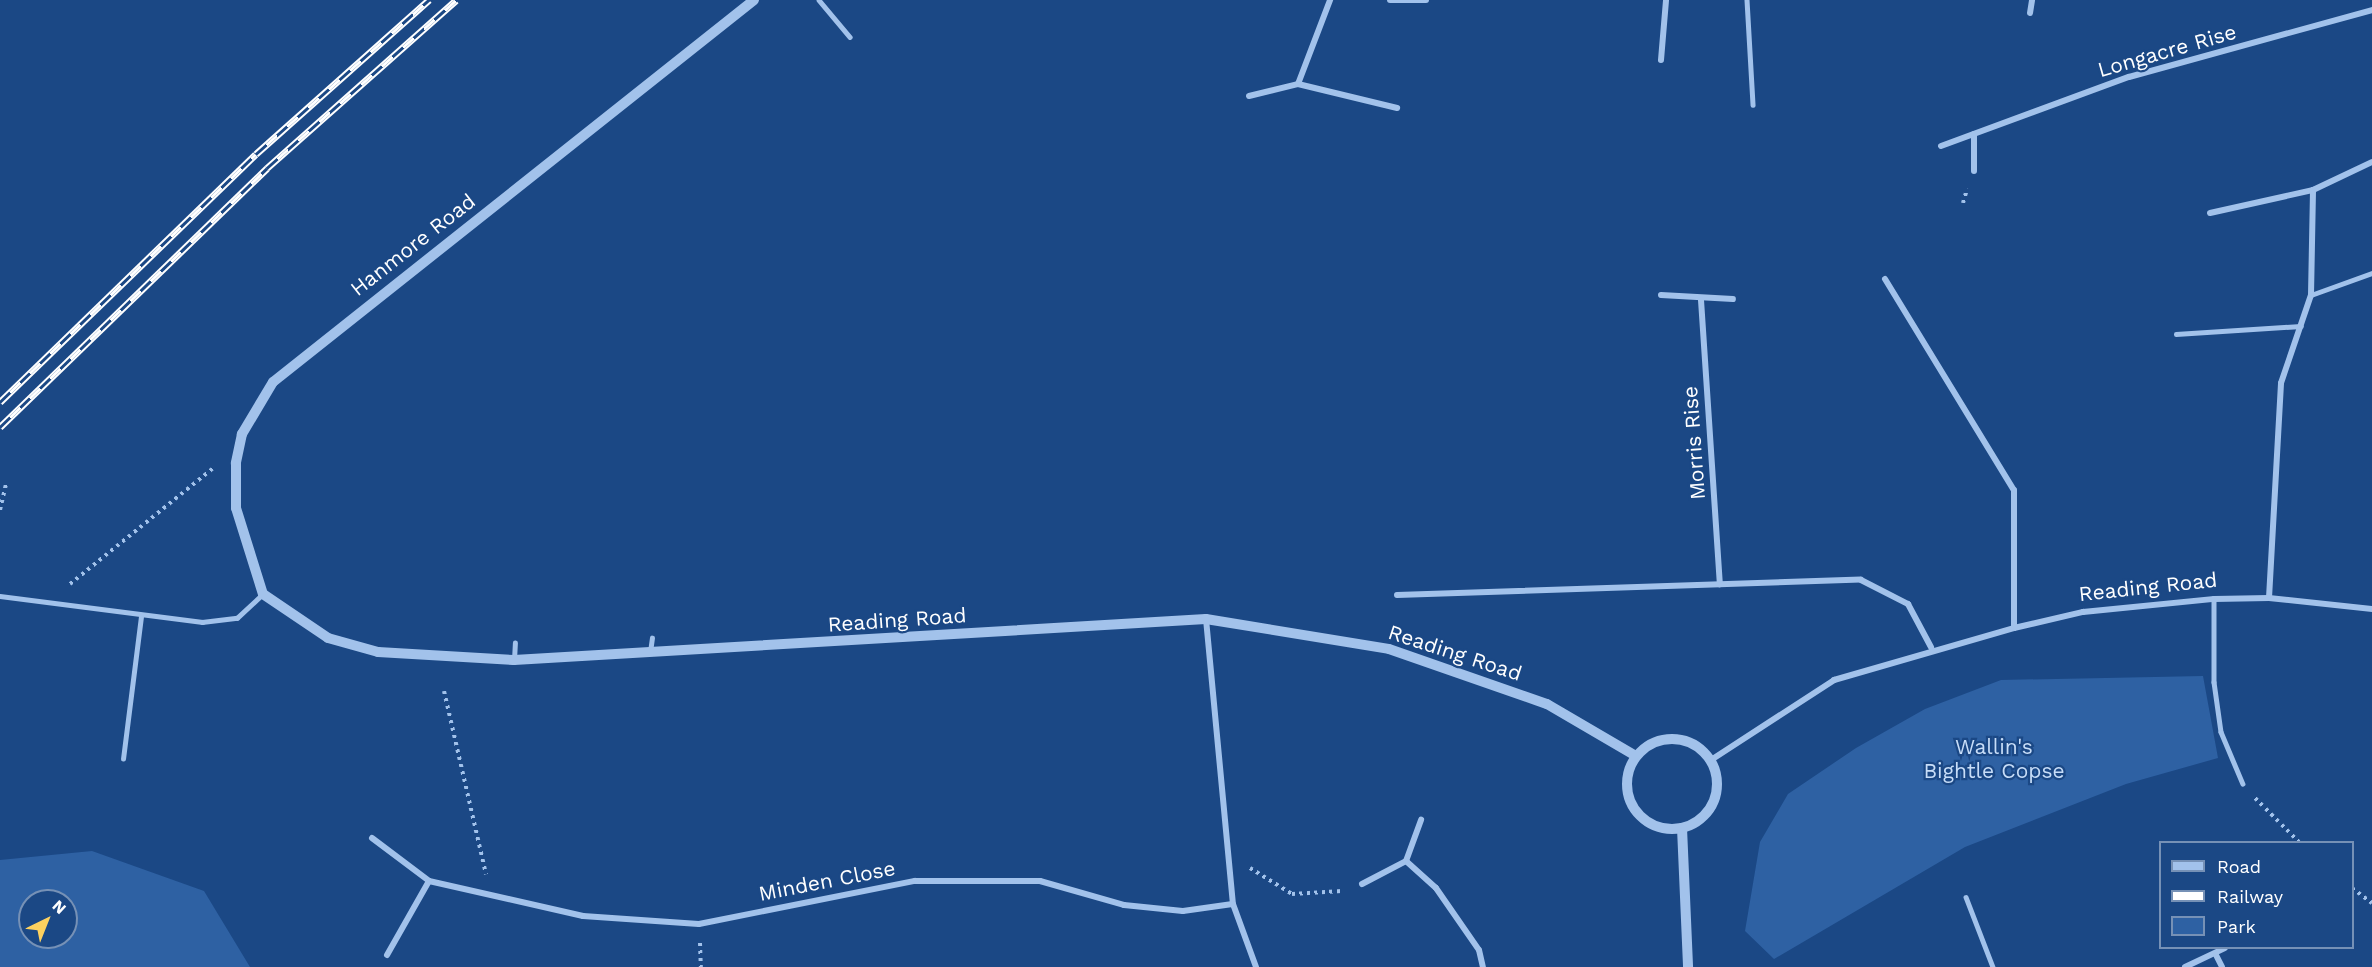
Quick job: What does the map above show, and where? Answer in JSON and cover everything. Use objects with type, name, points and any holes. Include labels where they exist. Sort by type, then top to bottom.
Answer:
[{"type":"street","name":"Hanmore Road","points":[[263,594],[236,508],[236,463],[242,434],[273,382],[754,0]]},
{"type":"street","points":[[1298,84],[1330,0]]},
{"type":"street","points":[[1390,0],[1426,0]]},
{"type":"street","points":[[1661,60],[1666,0]]},
{"type":"street","points":[[2030,13],[2032,0]]},
{"type":"street","name":"Longacre Rise","points":[[1941,146],[2128,77],[2372,10]]},
{"type":"street","points":[[1249,96],[1298,84],[1397,108]]},
{"type":"street","points":[[1974,134],[1974,171]]},
{"type":"street","points":[[2210,213],[2313,190],[2372,162]]},
{"type":"street","points":[[2269,598],[2281,383],[2311,295],[2313,190]]},
{"type":"street","points":[[1884,279],[2014,490],[2014,628]]},
{"type":"street","points":[[1661,295],[1701,300],[1733,299]]},
{"type":"street","name":"Morris Rise","points":[[1701,300],[1720,584]]},
{"type":"street","name":"Reading Road","points":[[1397,595],[1861,580],[1908,604],[1931,647]]},
{"type":"street","name":"Reading Road","points":[[263,594],[328,638],[378,652],[514,660],[650,654],[1206,619],[1389,649],[1547,704],[1636,756]]},
{"type":"street","name":"Reading Road","points":[[1711,760],[1834,680],[1931,647],[2083,612],[2214,599],[2269,598],[2372,609]]},
{"type":"street","points":[[1206,619],[1231,857],[1233,904],[1256,967]]},
{"type":"street","points":[[1674,738],[1689,741],[1711,760],[1717,774],[1714,801],[1696,823],[1682,828],[1655,825],[1634,808],[1627,782],[1636,756],[1647,746],[1674,738]]},
{"type":"street","points":[[1362,884],[1406,861],[1421,820]]},
{"type":"street","points":[[1682,828],[1688,967]]},
{"type":"street","name":"Minden Close","points":[[372,838],[429,881],[490,892],[583,916],[699,924],[915,881],[1040,881],[1124,905],[1183,911],[1233,904]]},
{"type":"street","points":[[1406,861],[1436,888],[1479,950],[1483,967]]},
{"type":"street","points":[[387,955],[429,881]]},
{"type":"street","points":[[2185,967],[2216,955],[2224,949]]},
{"type":"street","points":[[2216,955],[2222,967]]},
{"type":"lane","points":[[819,0],[850,37]]},
{"type":"lane","points":[[1747,0],[1753,105]]},
{"type":"lane","points":[[2311,295],[2372,273]]},
{"type":"lane","points":[[2176,334],[2301,326]]},
{"type":"lane","points":[[0,596],[141,617],[237,618],[263,594]]},
{"type":"lane","points":[[2214,599],[2214,682],[2221,732],[2243,784]]},
{"type":"lane","points":[[123,759],[141,617]]},
{"type":"lane","points":[[650,654],[652,638]]},
{"type":"lane","points":[[514,660],[515,643]]},
{"type":"lane","points":[[1966,897],[1993,967]]},
{"type":"path","points":[[44,602],[109,557],[163,503],[213,468]]},
{"type":"path","points":[[0,510],[6,483]]},
{"type":"path","points":[[444,691],[490,892]]},
{"type":"path","points":[[2243,784],[2297,841]]},
{"type":"path","points":[[1231,857],[1292,894],[1332,894],[1362,884]]},
{"type":"path","points":[[2354,890],[2372,903]]},
{"type":"green space","name":"Wallin's Bightle Copse","points":[[2203,676],[2218,758],[2126,784],[1965,847],[1774,959],[1745,931],[1760,842],[1788,794],[1856,748],[1925,709],[2001,680]]},
{"type":"green space","points":[[92,851],[204,891],[250,967],[0,967],[0,860]]},
{"type":"railway","points":[[0,402],[256,154],[429,0]]},
{"type":"railway","points":[[0,427],[267,168],[456,0]]}]
